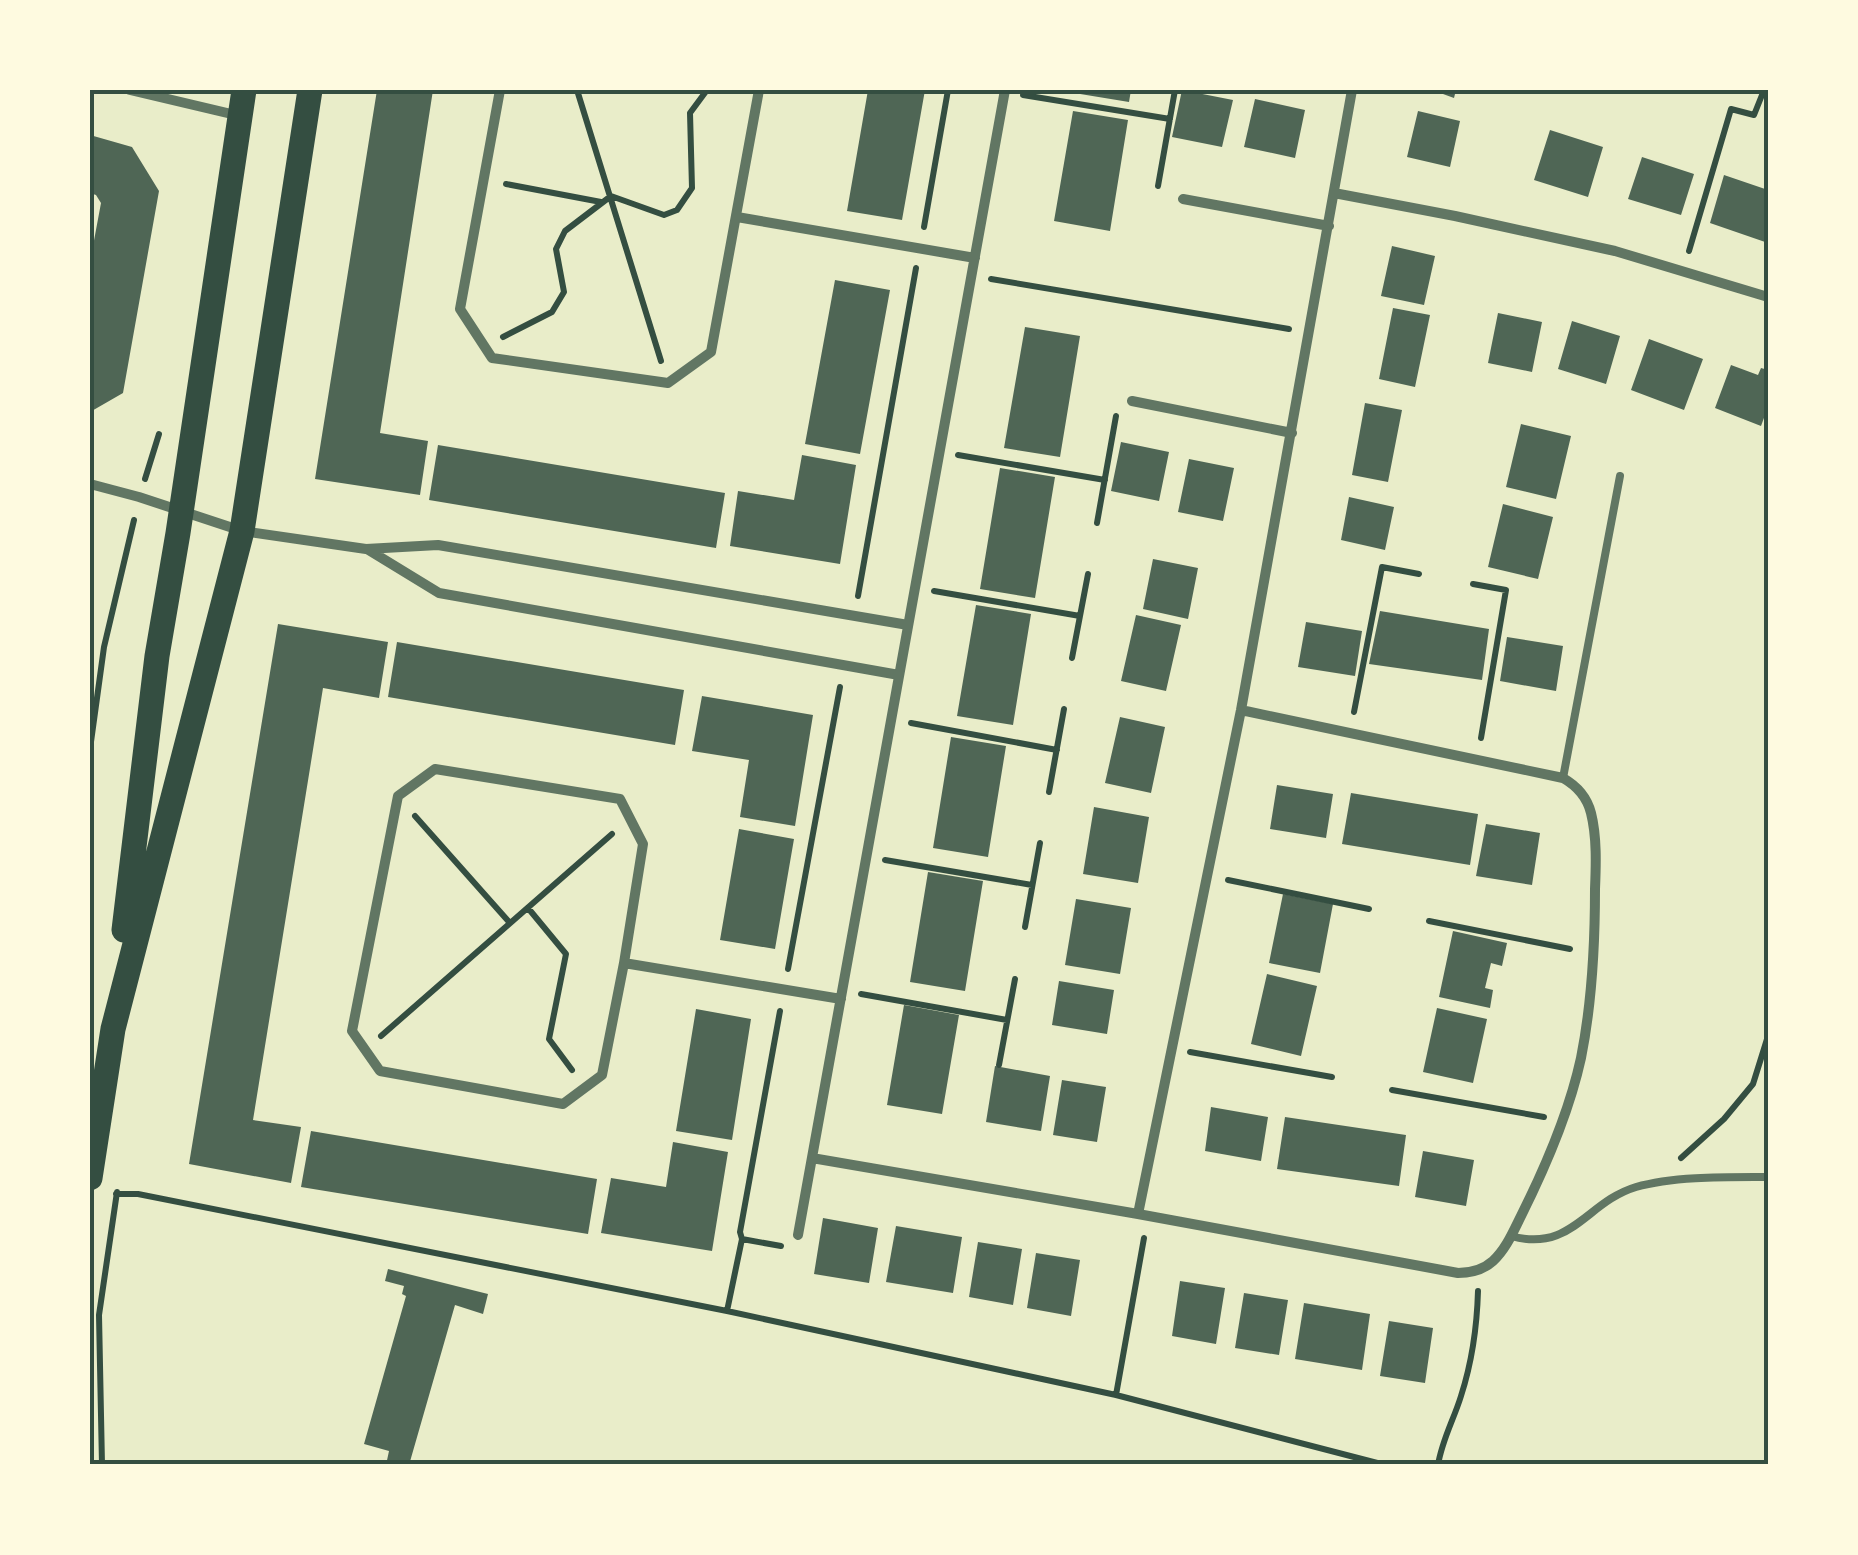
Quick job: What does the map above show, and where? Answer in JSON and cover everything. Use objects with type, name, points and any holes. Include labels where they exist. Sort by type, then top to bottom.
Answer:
[{"type":"main road","points":[[113,1029],[242,531],[310,90]]},
{"type":"main road","points":[[97,1186],[157,656],[242,103]]},
{"type":"street","points":[[130,90],[242,103]]},
{"type":"street","points":[[500,90],[460,309],[492,358],[668,383],[712,352],[760,90]]},
{"type":"street","points":[[1143,1215],[1172,1049],[1242,710],[1352,90]]},
{"type":"street","points":[[798,1235],[1005,91]]},
{"type":"street","points":[[1334,193],[1616,252],[1768,297]]},
{"type":"street","points":[[1183,199],[1329,226]]},
{"type":"street","points":[[737,218],[975,258]]},
{"type":"street","points":[[1132,402],[1292,433]]},
{"type":"street","points":[[90,484],[139,496],[242,531],[366,549],[438,545],[908,625]]},
{"type":"street","points":[[366,549],[439,593],[898,675]]},
{"type":"street","points":[[812,1158],[1458,1273],[1479,1270],[1494,1261],[1512,1236],[1553,1149],[1580,1058],[1593,953],[1596,873],[1590,812],[1584,795],[1563,778],[1242,710]]},
{"type":"street","points":[[434,769],[620,799],[643,844],[624,963],[602,1074],[562,1104],[380,1071],[352,1032],[398,796],[434,769]]},
{"type":"street","points":[[624,963],[842,995]]},
{"type":"lane","points":[[1563,778],[1620,476]]},
{"type":"lane","points":[[1512,1236],[1538,1240],[1558,1236],[1612,1197],[1637,1187],[1726,1177],[1768,1177]]},
{"type":"path","points":[[577,90],[668,383]]},
{"type":"path","points":[[611,196],[664,214],[677,210],[692,188],[690,113],[707,90]]},
{"type":"path","points":[[1158,186],[1175,90]]},
{"type":"path","points":[[1683,272],[1731,109],[1754,116],[1764,90]]},
{"type":"path","points":[[1005,91],[1170,119]]},
{"type":"path","points":[[484,180],[602,202]]},
{"type":"path","points":[[484,347],[552,312],[564,292],[556,249],[560,240],[565,231],[611,196]]},
{"type":"path","points":[[970,275],[1310,333]]},
{"type":"path","points":[[1097,523],[1117,411]]},
{"type":"path","points":[[90,749],[104,647],[139,496],[160,431]]},
{"type":"path","points":[[940,452],[1105,480]]},
{"type":"path","points":[[1350,733],[1382,567],[1420,574]]},
{"type":"path","points":[[1072,658],[1088,574]]},
{"type":"path","points":[[1473,584],[1506,590],[1478,759]]},
{"type":"path","points":[[915,588],[1080,616]]},
{"type":"path","points":[[1049,792],[1064,709]]},
{"type":"path","points":[[891,720],[1057,750]]},
{"type":"path","points":[[398,796],[510,923]]},
{"type":"path","points":[[365,1050],[630,818]]},
{"type":"path","points":[[1025,927],[1040,843]]},
{"type":"path","points":[[866,857],[1032,885]]},
{"type":"path","points":[[1208,876],[1368,909]]},
{"type":"path","points":[[528,908],[566,954],[549,1040],[585,1087]]},
{"type":"path","points":[[1430,921],[1593,953]]},
{"type":"path","points":[[999,1066],[1015,979]]},
{"type":"path","points":[[842,995],[1008,1020]]},
{"type":"path","points":[[1637,1187],[1684,1156],[1724,1120],[1753,1084],[1768,1036]]},
{"type":"path","points":[[1172,1049],[1332,1077]]},
{"type":"path","points":[[1392,1090],[1562,1120]]},
{"type":"path","points":[[102,1465],[99,1314],[120,1176]]},
{"type":"path","points":[[97,1186],[116,1194],[138,1194],[727,1311],[1116,1395],[1385,1465]]},
{"type":"path","points":[[1116,1395],[1143,1215]]},
{"type":"path","points":[[727,1311],[742,1239],[796,1248],[798,1235]]},
{"type":"path","points":[[1438,1465],[1468,1370],[1479,1270]]},
{"type":"building","points":[[377,90],[433,90],[380,433],[428,441],[420,495],[315,479]]},
{"type":"building","points":[[868,90],[925,90],[902,220],[847,211]]},
{"type":"building","points":[[1068,90],[1131,90],[1129,102]]},
{"type":"building","points":[[1182,90],[1233,100],[1222,147],[1172,137]]},
{"type":"building","points":[[1432,90],[1456,90],[1454,98]]},
{"type":"building","points":[[1255,99],[1305,110],[1295,158],[1244,147]]},
{"type":"building","points":[[1073,111],[1128,120],[1110,231],[1054,221]]},
{"type":"building","points":[[1418,111],[1460,121],[1450,167],[1407,157]]},
{"type":"building","points":[[1550,130],[1603,147],[1588,197],[1534,180]]},
{"type":"building","points":[[90,135],[132,147],[159,191],[123,393],[90,412],[90,262],[101,203],[90,193]]},
{"type":"building","points":[[1642,157],[1694,174],[1681,215],[1628,199]]},
{"type":"building","points":[[1724,175],[1768,190],[1768,243],[1710,223]]},
{"type":"building","points":[[1392,246],[1435,256],[1424,305],[1381,296]]},
{"type":"building","points":[[835,280],[890,290],[860,454],[805,444]]},
{"type":"building","points":[[1393,308],[1430,315],[1415,387],[1379,379]]},
{"type":"building","points":[[1498,313],[1542,322],[1532,372],[1488,363]]},
{"type":"building","points":[[1572,321],[1620,336],[1606,384],[1558,369]]},
{"type":"building","points":[[1025,327],[1080,336],[1060,457],[1004,448]]},
{"type":"building","points":[[1649,339],[1703,359],[1684,410],[1631,390]]},
{"type":"building","points":[[1731,365],[1758,375],[1761,368],[1768,370],[1768,407],[1761,426],[1715,408]]},
{"type":"building","points":[[1365,403],[1402,410],[1388,482],[1352,475]]},
{"type":"building","points":[[1521,424],[1571,436],[1556,499],[1506,487]]},
{"type":"building","points":[[1121,442],[1169,452],[1159,501],[1111,491]]},
{"type":"building","points":[[438,445],[725,493],[716,548],[429,500]]},
{"type":"building","points":[[802,455],[856,465],[840,564],[730,546],[738,491],[794,500]]},
{"type":"building","points":[[1189,459],[1234,468],[1223,521],[1178,512]]},
{"type":"building","points":[[1000,468],[1055,477],[1035,598],[980,589]]},
{"type":"building","points":[[1349,497],[1394,507],[1385,550],[1341,540]]},
{"type":"building","points":[[1503,504],[1553,517],[1538,579],[1488,567]]},
{"type":"building","points":[[1153,559],[1198,568],[1188,619],[1143,609]]},
{"type":"building","points":[[976,605],[1031,614],[1013,725],[957,716]]},
{"type":"building","points":[[1380,611],[1489,629],[1482,680],[1369,664]]},
{"type":"building","points":[[1136,615],[1181,625],[1166,691],[1121,681]]},
{"type":"building","points":[[1306,622],[1362,631],[1355,676],[1298,667]]},
{"type":"building","points":[[278,624],[388,642],[379,698],[323,688],[253,1120],[301,1127],[291,1183],[189,1164]]},
{"type":"building","points":[[1507,637],[1563,646],[1556,691],[1500,681]]},
{"type":"building","points":[[397,642],[684,690],[675,745],[388,697]]},
{"type":"building","points":[[702,696],[813,715],[795,826],[740,817],[749,760],[692,751]]},
{"type":"building","points":[[1120,717],[1165,727],[1151,793],[1105,783]]},
{"type":"building","points":[[951,737],[1006,746],[988,857],[933,848]]},
{"type":"building","points":[[1277,785],[1333,794],[1326,838],[1270,829]]},
{"type":"building","points":[[1351,793],[1478,814],[1470,865],[1342,844]]},
{"type":"building","points":[[1094,807],[1149,817],[1138,883],[1083,874]]},
{"type":"building","points":[[1486,824],[1540,833],[1532,885],[1476,876]]},
{"type":"building","points":[[739,829],[794,839],[775,949],[720,940]]},
{"type":"building","points":[[928,872],[983,881],[965,991],[910,982]]},
{"type":"building","points":[[1283,894],[1333,904],[1320,973],[1269,963]]},
{"type":"building","points":[[1076,899],[1131,908],[1120,974],[1065,965]]},
{"type":"building","points":[[1453,931],[1507,943],[1502,966],[1491,963],[1485,988],[1493,990],[1490,1008],[1439,997]]},
{"type":"building","points":[[1267,974],[1317,986],[1301,1056],[1251,1044]]},
{"type":"building","points":[[1059,981],[1114,990],[1107,1034],[1052,1025]]},
{"type":"building","points":[[904,1005],[959,1015],[942,1114],[887,1105]]},
{"type":"building","points":[[1437,1008],[1487,1019],[1473,1083],[1423,1072]]},
{"type":"building","points":[[696,1009],[751,1019],[732,1140],[676,1131]]},
{"type":"building","points":[[995,1066],[1050,1076],[1041,1131],[986,1122]]},
{"type":"building","points":[[1062,1080],[1106,1087],[1097,1142],[1053,1135]]},
{"type":"building","points":[[1211,1107],[1268,1117],[1261,1161],[1205,1151]]},
{"type":"building","points":[[1285,1117],[1406,1135],[1399,1186],[1277,1169]]},
{"type":"building","points":[[311,1131],[597,1179],[588,1234],[301,1187]]},
{"type":"building","points":[[673,1142],[728,1152],[712,1251],[601,1233],[611,1178],[666,1187]]},
{"type":"building","points":[[1423,1151],[1474,1160],[1466,1206],[1415,1197]]},
{"type":"building","points":[[823,1218],[878,1228],[869,1283],[814,1274]]},
{"type":"building","points":[[896,1226],[962,1237],[953,1293],[886,1282]]},
{"type":"building","points":[[978,1242],[1022,1249],[1013,1305],[969,1297]]},
{"type":"building","points":[[1036,1253],[1080,1260],[1071,1316],[1027,1308]]},
{"type":"building","points":[[388,1269],[488,1294],[483,1314],[455,1305],[409,1465],[386,1465],[389,1451],[364,1444],[406,1296],[402,1294],[404,1286],[385,1281]]},
{"type":"building","points":[[1180,1281],[1225,1288],[1216,1344],[1172,1336]]},
{"type":"building","points":[[1244,1293],[1288,1300],[1279,1355],[1235,1348]]},
{"type":"building","points":[[1304,1303],[1370,1314],[1362,1370],[1295,1359]]},
{"type":"building","points":[[1389,1321],[1433,1328],[1425,1383],[1380,1376]]}]
